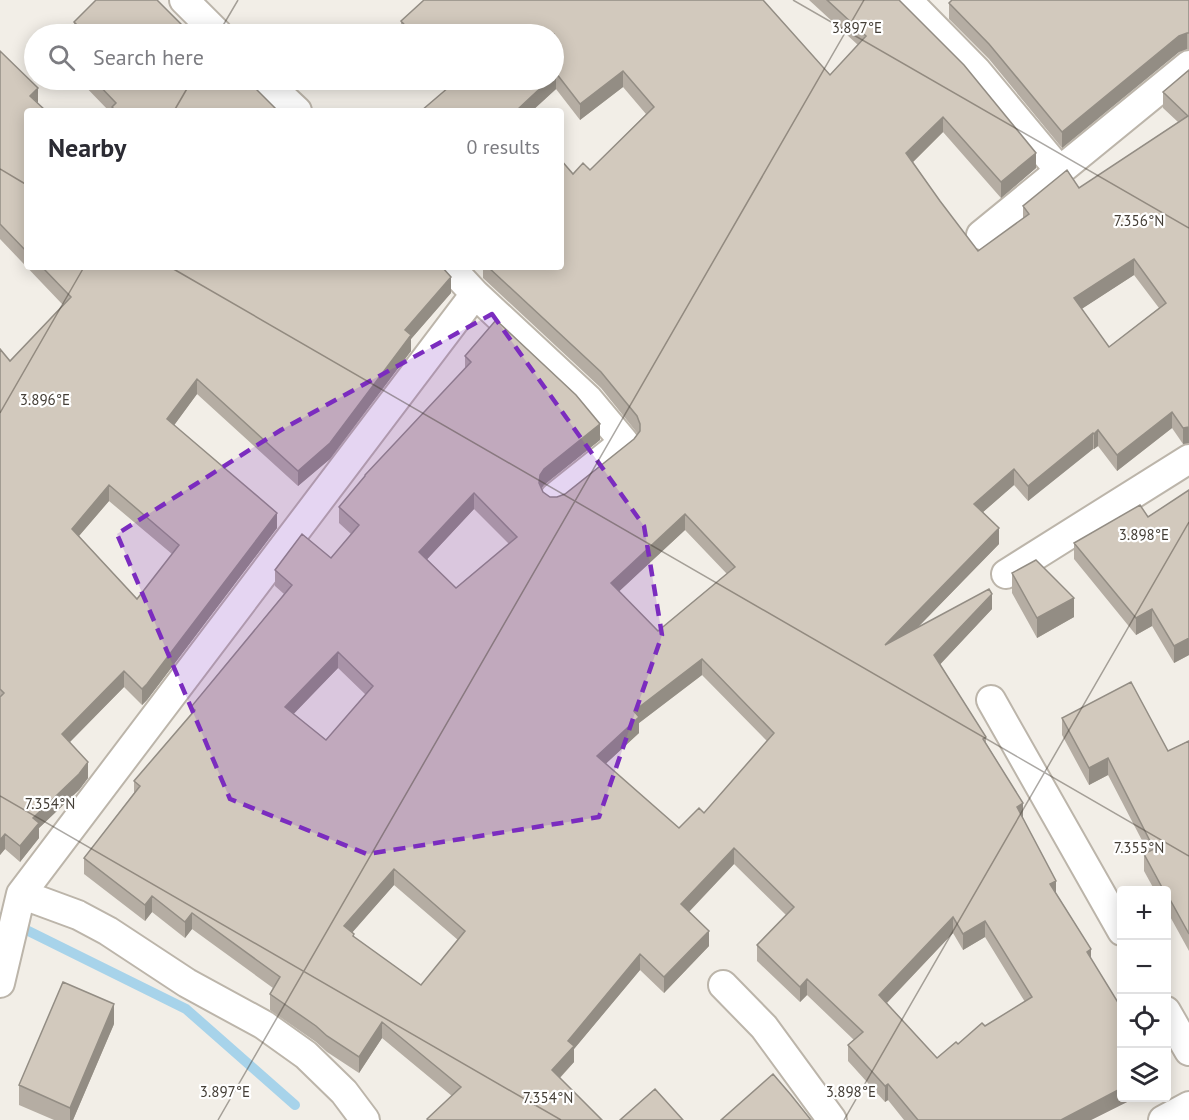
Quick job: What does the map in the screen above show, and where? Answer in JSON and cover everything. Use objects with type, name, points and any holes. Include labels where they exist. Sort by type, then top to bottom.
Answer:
[{"type":"street","points":[[183,0],[208,24]]},
{"type":"street","points":[[907,0],[976,70],[1060,171]]},
{"type":"street","points":[[981,235],[1189,65]]},
{"type":"street","points":[[275,90],[294,108]]},
{"type":"street","points":[[453,270],[475,294],[588,399],[624,442],[555,497]]},
{"type":"street","points":[[0,983],[21,894],[475,294]]},
{"type":"street","points":[[1006,574],[1189,459]]},
{"type":"street","points":[[991,700],[1117,922]]},
{"type":"street","points":[[21,894],[78,915],[108,931],[187,982],[264,1025],[306,1055],[344,1092],[365,1120]]},
{"type":"street","points":[[723,985],[764,1027],[831,1120]]},
{"type":"street","points":[[1171,1018],[1189,1051]]},
{"type":"street","points":[[1163,1120],[1189,1106]]},
{"type":"highlighted area","points":[[492,314],[644,526],[662,635],[599,817],[367,854],[230,799],[117,534],[281,430]]},
{"type":"building","points":[[96,0],[157,0],[181,24],[76,24],[74,22]]},
{"type":"building","points":[[424,0],[763,0],[830,75],[866,36],[827,0],[899,0],[964,65],[1036,153],[1001,182],[943,117],[906,153],[978,251],[1029,214],[1023,206],[1067,170],[1079,188],[1188,116],[1163,92],[1189,70],[1189,427],[1183,428],[1172,412],[1117,455],[1098,430],[1028,486],[1014,469],[974,504],[999,528],[885,645],[989,589],[992,594],[934,655],[986,737],[983,739],[1023,803],[1017,807],[1056,881],[1050,884],[1091,949],[1087,952],[1117,1001],[1117,1091],[1061,1120],[918,1120],[888,1084],[885,1086],[848,1045],[863,1032],[807,979],[800,987],[757,945],[794,907],[734,848],[681,904],[709,931],[664,977],[640,954],[568,1041],[574,1046],[552,1070],[602,1120],[428,1120],[461,1087],[382,1022],[359,1057],[270,994],[280,977],[192,913],[185,922],[152,896],[145,905],[84,858],[140,786],[134,781],[195,710],[191,707],[292,585],[275,570],[302,534],[331,558],[359,525],[339,507],[365,475],[471,362],[465,356],[496,320],[576,395],[600,424],[544,469],[539,483],[543,492],[550,497],[565,494],[634,439],[640,431],[637,416],[601,372],[491,270],[564,270],[564,164],[573,174],[583,163],[590,170],[654,107],[623,71],[580,104],[564,83],[564,24],[404,24],[401,21]],"holes":[[[1134,259],[1166,303],[1109,347],[1074,298]],[[474,493],[517,537],[456,588],[419,552]],[[685,514],[735,567],[658,631],[611,583]],[[338,652],[373,686],[326,740],[285,707]],[[702,659],[774,733],[704,813],[699,808],[679,828],[597,756],[639,717],[634,711]],[[394,869],[465,931],[421,985],[353,936],[354,934],[344,926]],[[953,917],[963,934],[985,921],[1032,997],[985,1026],[982,1023],[958,1044],[956,1042],[937,1058],[879,995]]]},
{"type":"building","points":[[952,0],[1189,0],[1189,33],[1179,36],[1062,132],[989,44],[949,3]]},
{"type":"building","points":[[0,51],[24,74],[24,90],[36,90],[30,96],[43,108],[24,108],[24,249],[0,224]]},
{"type":"building","points":[[104,90],[257,90],[275,108],[113,108],[116,103]]},
{"type":"building","points":[[446,90],[538,90],[519,108],[424,108]]},
{"type":"building","points":[[45,270],[445,270],[451,277],[405,330],[411,335],[330,443],[298,471],[197,379],[167,419],[277,513],[147,684],[142,689],[124,671],[62,734],[88,762],[79,774],[33,818],[39,823],[20,846],[5,834],[0,840],[0,697],[4,693],[0,689],[0,349],[10,361],[71,297]],"holes":[[[109,485],[179,545],[137,599],[72,529]]]},
{"type":"building","points":[[1189,490],[1189,638],[1174,646],[1152,609],[1136,618],[1074,543],[1140,505],[1148,517]]},
{"type":"building","points":[[1036,560],[1074,598],[1037,618],[1012,573]]},
{"type":"building","points":[[1131,682],[1168,751],[1189,741],[1189,934],[1171,901],[1171,886],[1161,886],[1144,854],[1154,849],[1108,758],[1089,768],[1062,718]]},
{"type":"building","points":[[63,982],[114,1004],[70,1108],[19,1085]]},
{"type":"building","points":[[773,1074],[811,1120],[721,1120]]},
{"type":"building","points":[[655,1089],[683,1120],[620,1120]]},
{"type":"waterway","points":[[0,917],[186,1009],[295,1105]]}]
